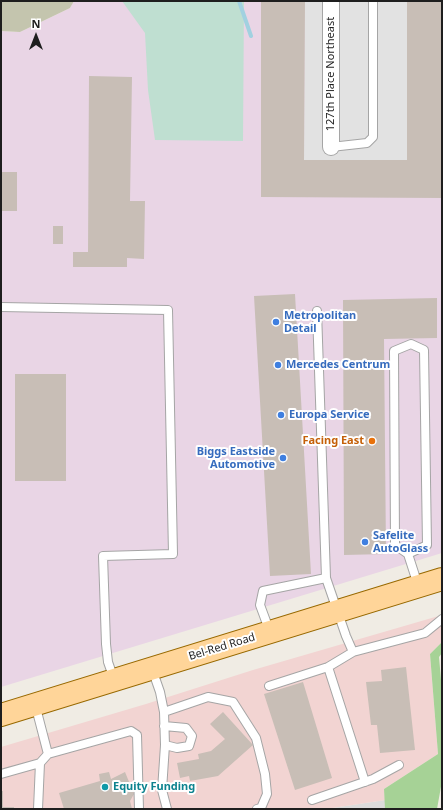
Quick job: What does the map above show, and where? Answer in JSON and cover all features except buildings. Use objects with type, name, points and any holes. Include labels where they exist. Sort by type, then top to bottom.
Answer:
[{"type":"main road","name":"Bel-Red Road","points":[[1,715],[442,579]]},
{"type":"street","name":"127th Place Northeast","points":[[331,1],[331,147]]},
{"type":"lane","points":[[331,147],[367,143],[373,137],[373,1]]},
{"type":"lane","points":[[1,307],[168,310],[172,554],[103,556],[106,644],[108,662],[114,680]]},
{"type":"lane","points":[[317,311],[326,578],[353,652]]},
{"type":"lane","points":[[408,554],[427,545],[424,350],[411,344],[394,351],[395,545],[408,554],[418,586]]},
{"type":"lane","points":[[270,632],[260,605],[263,591],[326,578]]},
{"type":"lane","points":[[270,686],[328,667],[353,652],[425,633],[442,619]]},
{"type":"lane","points":[[328,667],[365,782]]},
{"type":"lane","points":[[152,669],[160,692],[164,712],[165,745],[162,790],[167,809]]},
{"type":"lane","points":[[164,712],[208,697],[233,702],[256,738],[265,774],[267,794],[261,808],[258,809]]},
{"type":"lane","points":[[35,704],[48,754]]},
{"type":"lane","points":[[164,726],[186,728],[192,736],[189,746],[176,748],[165,745]]},
{"type":"lane","points":[[1,774],[40,763],[48,754],[131,731],[137,735],[139,809]]},
{"type":"lane","points":[[38,809],[40,763]]},
{"type":"lane","points":[[312,800],[365,782],[399,765]]},
{"type":"shaded area","points":[[1,1],[74,1],[70,8],[20,32],[1,31]]},
{"type":"shaded area","points":[[74,1],[442,1],[442,553],[1,687],[1,31],[20,32],[70,8]]},
{"type":"shaded area","points":[[122,1],[244,1],[243,141],[155,140],[148,90],[145,33]]},
{"type":"shaded area","points":[[305,1],[407,1],[407,160],[304,160]]},
{"type":"shaded area","points":[[442,615],[442,642],[430,654],[438,754],[384,789],[385,800],[326,809],[1,809],[1,747],[146,704],[253,670]]},
{"type":"shaded area","points":[[385,800],[385,809],[326,809]]},
{"type":"green space","points":[[442,642],[442,653],[439,657],[442,691],[442,781],[437,809],[385,809],[384,789],[438,754],[430,654]]},
{"type":"waterway","points":[[239,1],[251,36]]},
{"type":"place","name":"Metropolitan Detail","points":[[276,322]]},
{"type":"place","name":"Mercedes Centrum","points":[[278,365]]},
{"type":"place","name":"Europa Service","points":[[281,415]]},
{"type":"place","name":"Facing East","points":[[372,441]]},
{"type":"place","name":"Biggs Eastside Automotive","points":[[283,458]]},
{"type":"place","name":"Safelite AutoGlass","points":[[365,542]]},
{"type":"place","name":"Equity Funding","points":[[105,787]]}]
